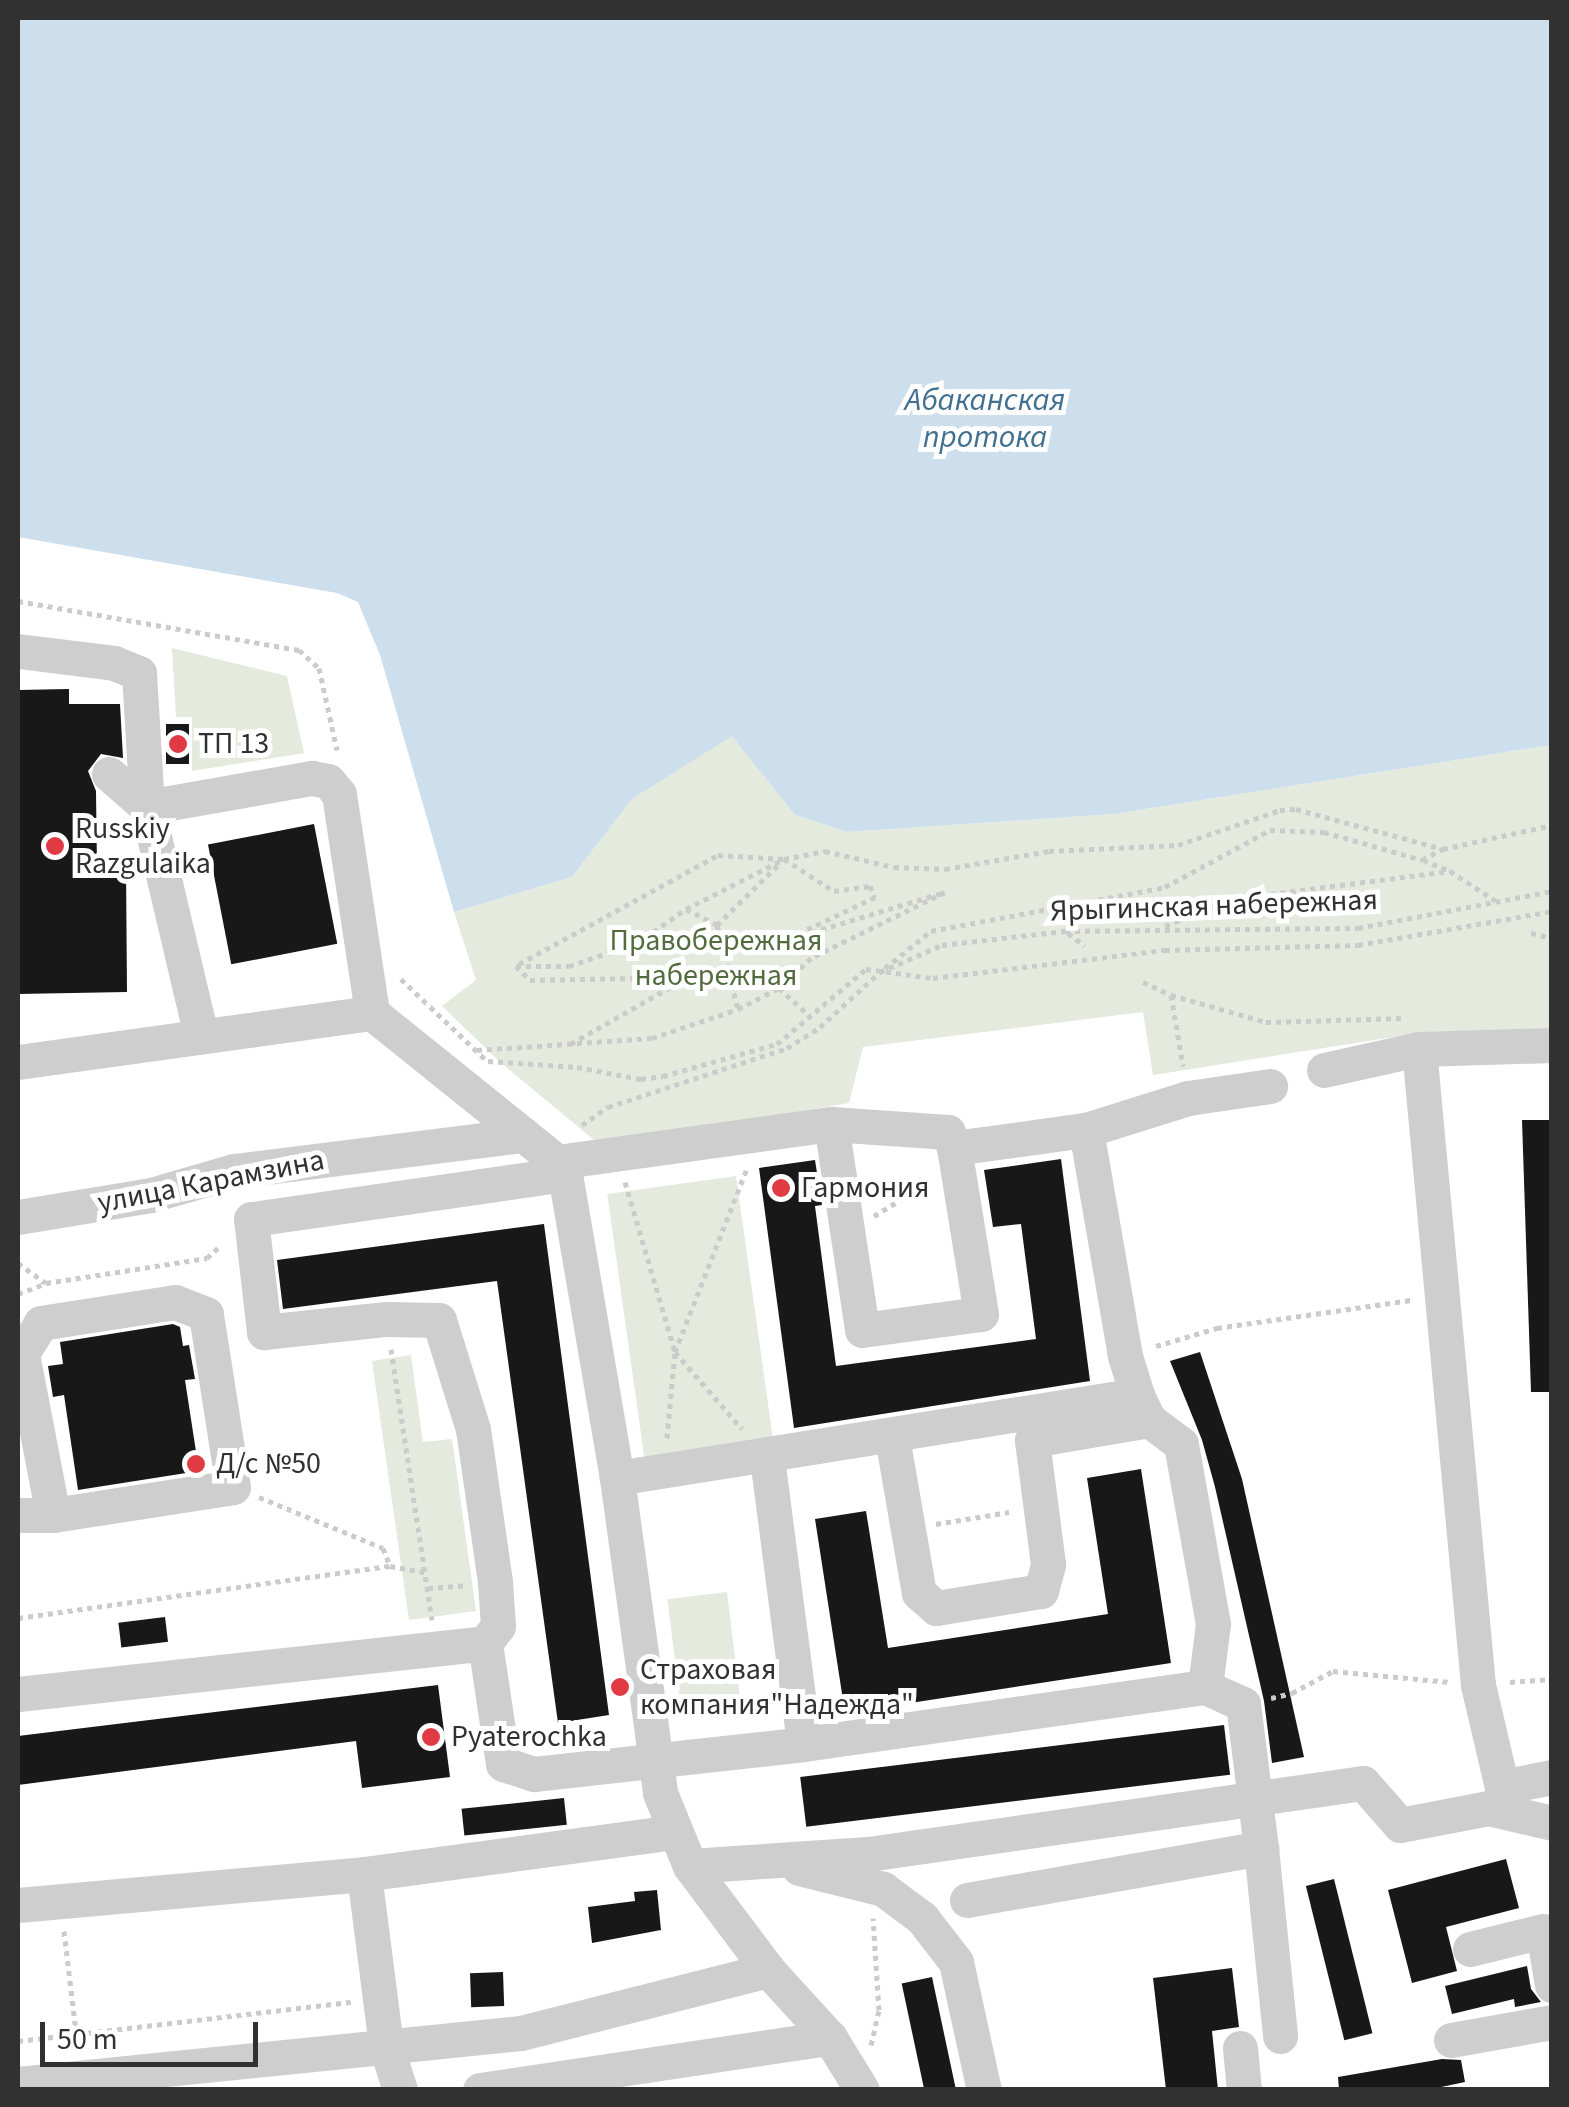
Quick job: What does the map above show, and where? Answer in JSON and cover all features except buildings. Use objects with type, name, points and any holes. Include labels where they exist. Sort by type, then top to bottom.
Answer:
[{"type":"street","points":[[18,651],[114,663],[139,674],[147,807],[202,1036]]},
{"type":"street","points":[[109,774],[147,807]]},
{"type":"street","points":[[147,807],[312,778],[328,780],[339,794],[372,1013],[561,1168],[617,1478],[654,1762],[673,1832],[690,1866],[768,1970],[830,2038],[862,2090]]},
{"type":"street","points":[[18,1062],[372,1013]]},
{"type":"street","points":[[1414,1033],[1443,1296],[1478,1684],[1502,1787],[1552,1777]]},
{"type":"street","points":[[1324,1070],[1414,1033],[1552,1044]]},
{"type":"street","points":[[955,1156],[1086,1130],[1188,1098],[1270,1086]]},
{"type":"street","points":[[831,1124],[862,1330],[981,1314],[948,1132],[831,1124],[618,1154],[561,1168],[250,1219],[264,1332],[386,1319],[439,1320],[472,1429],[498,1626],[485,1643],[503,1764],[534,1774],[654,1762],[1205,1687],[1243,1704],[1280,2036]]},
{"type":"street","points":[[1086,1130],[1125,1356],[1143,1407],[1181,1444],[1213,1624],[1205,1687]]},
{"type":"street","name":"улица Карамзина","points":[[18,1217],[152,1195],[234,1171],[524,1135]]},
{"type":"street","points":[[18,1515],[53,1514],[233,1487],[206,1314],[175,1302],[42,1323],[22,1354],[53,1514]]},
{"type":"street","points":[[617,1478],[892,1436],[1143,1407]]},
{"type":"street","points":[[892,1436],[919,1594],[936,1608],[1041,1591],[1048,1564],[1032,1440],[1143,1407]]},
{"type":"street","points":[[767,1458],[804,1744]]},
{"type":"street","points":[[18,1694],[485,1643]]},
{"type":"street","points":[[690,1866],[868,1854],[1362,1783],[1400,1825],[1488,1808],[1552,1823]]},
{"type":"street","points":[[18,1905],[364,1874],[673,1832]]},
{"type":"street","points":[[967,1900],[1261,1848]]},
{"type":"street","points":[[764,1860],[882,1889],[922,1918],[956,1962],[984,2090]]},
{"type":"street","points":[[364,1874],[386,2046],[400,2090]]},
{"type":"street","points":[[1470,1949],[1543,1932],[1552,1985]]},
{"type":"street","points":[[18,2084],[521,2033],[768,1970]]},
{"type":"street","points":[[1451,2040],[1552,2022]]},
{"type":"street","points":[[480,2090],[830,2038]]},
{"type":"street","points":[[1240,2048],[1244,2090]]},
{"type":"path","points":[[516,966],[569,966],[636,943],[686,909],[784,860],[825,851],[894,867],[945,869],[1050,851],[1119,851],[1178,845],[1280,810],[1296,809],[1443,849]]},
{"type":"path","points":[[1422,860],[1443,849],[1552,825]]},
{"type":"path","name":"Ярыгинская набережная","points":[[580,1126],[608,1107],[787,1048],[820,1026],[931,931],[1165,887],[1270,830],[1324,832],[1422,860],[1450,871],[1499,903]]},
{"type":"path","points":[[474,1050],[564,1048],[652,1038],[738,1009],[778,988],[811,958],[945,892],[783,941],[875,898],[870,886],[834,891],[784,860],[718,855],[516,966]]},
{"type":"path","points":[[717,925],[784,860]]},
{"type":"path","points":[[1160,928],[1231,900],[1450,871]]},
{"type":"path","name":"Ярыгинская набережная","points":[[880,972],[942,945],[1065,931],[1358,928],[1552,891]]},
{"type":"path","points":[[686,909],[717,925],[738,1009]]},
{"type":"path","name":"Ярыгинская набережная","points":[[488,1060],[577,1068],[641,1079],[663,1076],[777,1044],[866,968],[933,978],[1164,950],[1358,945],[1552,911]]},
{"type":"path","points":[[1065,931],[1084,946]]},
{"type":"path","points":[[1531,934],[1552,938]]},
{"type":"path","points":[[516,966],[530,980],[688,977],[564,1048]]},
{"type":"path","points":[[1143,982],[1171,995],[1266,1022],[1414,1033]]},
{"type":"path","points":[[778,988],[810,1016]]},
{"type":"path","points":[[1171,995],[1188,1098]]},
{"type":"path","points":[[664,1471],[675,1352],[751,1160],[754,1136]]},
{"type":"path","points":[[618,1154],[675,1352],[767,1458]]},
{"type":"path","points":[[849,1230],[955,1156]]},
{"type":"path","points":[[18,1294],[46,1283]]},
{"type":"path","points":[[1125,1356],[1217,1328],[1443,1296]]},
{"type":"path","points":[[386,1319],[436,1648]]},
{"type":"path","points":[[233,1487],[383,1548],[390,1566]]},
{"type":"path","points":[[908,1528],[1042,1507]]},
{"type":"path","points":[[18,1618],[390,1566],[424,1572]]},
{"type":"path","points":[[871,2048],[879,2010],[870,1925],[882,1889]]},
{"type":"path","points":[[60,1901],[76,2032]]},
{"type":"path","points":[[18,2041],[382,1999]]},
{"type":"green space","points":[[172,648],[287,676],[304,753],[192,771],[192,717],[176,717]]},
{"type":"green space","name":"Правобережная набережная","points":[[732,735],[795,815],[848,832],[1114,814],[1551,745],[1551,1031],[1425,1032],[1153,1075],[1143,1012],[863,1047],[849,1103],[600,1145],[500,1062],[442,1006],[476,980],[454,912],[572,877],[632,799]]},
{"type":"green space","points":[[736,1176],[774,1448],[646,1466],[607,1194]]},
{"type":"green space","points":[[411,1355],[423,1442],[452,1439],[476,1611],[409,1620],[372,1361]]},
{"type":"green space","points":[[727,1592],[740,1696],[680,1704],[667,1599]]},
{"type":"water","name":"Абаканская протока","points":[[18,18],[1551,18],[1551,745],[1114,814],[848,832],[795,815],[732,736],[632,799],[572,877],[454,912],[380,655],[358,602],[337,593],[18,537]]},
{"type":"place","name":"ТП 13","points":[[178,744]]},
{"type":"place","name":"Russkiy Razgulaika","points":[[55,846]]},
{"type":"place","name":"Гармония","points":[[781,1188]]},
{"type":"place","name":"Д/с №50","points":[[196,1464]]},
{"type":"place","name":"Страховая компания\"Надежда\"","points":[[620,1687]]},
{"type":"place","name":"Pyaterochka","points":[[431,1737]]}]
